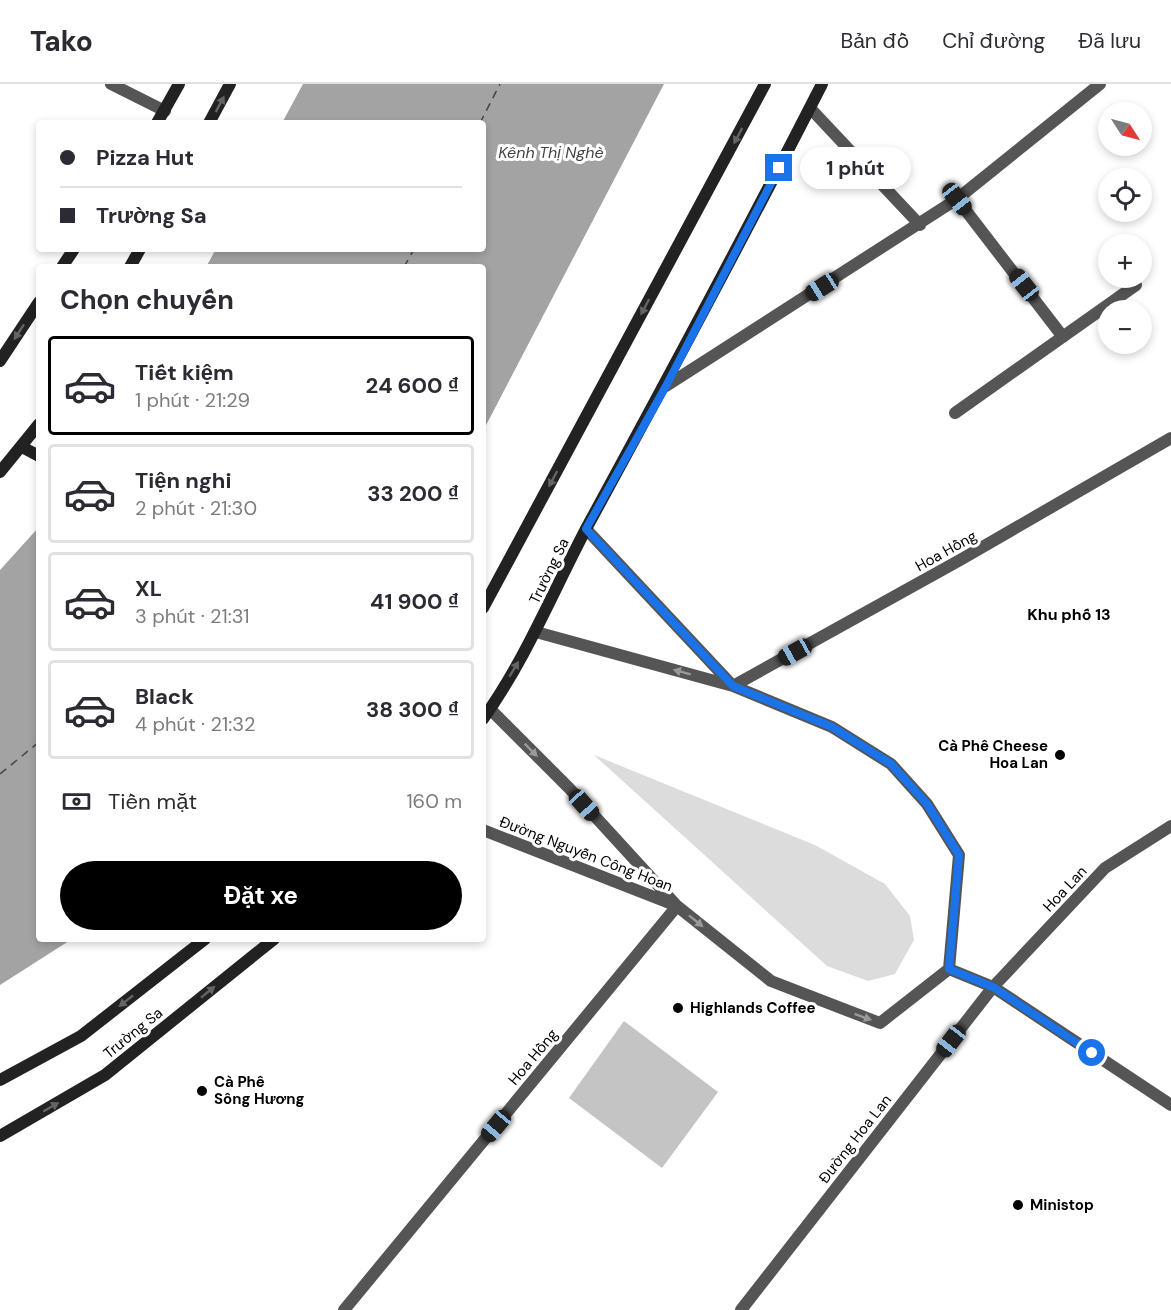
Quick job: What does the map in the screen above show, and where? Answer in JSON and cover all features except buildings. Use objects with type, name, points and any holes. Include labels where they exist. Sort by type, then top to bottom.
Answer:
[{"type":"street","points":[[111,84],[165,111]]},
{"type":"street","points":[[159,120],[179,84]]},
{"type":"street","points":[[211,120],[230,84]]},
{"type":"street","points":[[486,602],[765,84]]},
{"type":"street","name":"Trường Sa","points":[[487,714],[536,632],[586,529],[666,386],[822,84]]},
{"type":"street","points":[[666,386],[920,225],[957,199],[1100,84]]},
{"type":"street","points":[[810,108],[920,225]]},
{"type":"street","points":[[957,199],[1064,337]]},
{"type":"street","points":[[955,413],[1132,288]]},
{"type":"street","points":[[0,361],[36,307]]},
{"type":"street","points":[[0,472],[36,428]]},
{"type":"street","name":"Hoa Hồng","points":[[733,686],[960,560],[1171,438]]},
{"type":"street","points":[[22,447],[36,454]]},
{"type":"street","points":[[586,529],[733,686]]},
{"type":"street","points":[[536,632],[733,686],[832,727],[891,764],[927,804],[959,855],[949,969],[993,987],[1171,1105]]},
{"type":"street","name":"Đường Nguyễn Công Hoan","points":[[487,714],[569,788],[677,906],[771,981],[880,1023],[949,969]]},
{"type":"street","name":"Hoa Lan","points":[[993,987],[1105,868],[1171,826]]},
{"type":"street","name":"Đường Nguyễn Công Hoan","points":[[486,831],[677,906]]},
{"type":"street","name":"Hoa Hồng","points":[[344,1310],[677,906]]},
{"type":"street","name":"Trường Sa","points":[[0,1080],[81,1036],[201,942]]},
{"type":"street","name":"Trường Sa","points":[[0,1136],[105,1075],[270,942]]},
{"type":"street","name":"Đường Hoa Lan","points":[[741,1310],[993,987]]},
{"type":"shaded area","points":[[594,755],[815,845],[885,884],[910,916],[914,940],[895,974],[868,981],[827,966]]},
{"type":"water","name":"Kênh Thị Nghè","points":[[303,84],[664,84],[486,425],[486,264],[208,264],[214,252],[486,252],[486,120],[284,120]]},
{"type":"water","points":[[36,530],[36,942],[67,942],[0,985],[0,570]]},
{"type":"ferry route","points":[[482,120],[500,84]]},
{"type":"ferry route","points":[[406,264],[412,252]]},
{"type":"ferry route","points":[[0,774],[36,744]]},
{"type":"place","name":"Cà Phê Cheese Hoa Lan","points":[[1060,755]]},
{"type":"place","name":"Highlands Coffee","points":[[678,1008]]},
{"type":"place","name":"Cà Phê Sông Hương","points":[[202,1091]]},
{"type":"place","name":"Ministop","points":[[1018,1205]]},
{"type":"district","name":"Khu phố 13","points":[[1069,614]]},
{"type":"route","points":[[779,168],[666,386],[586,529],[733,686],[832,727],[891,764],[927,804],[959,855],[949,969],[993,987],[1092,1053]]}]
